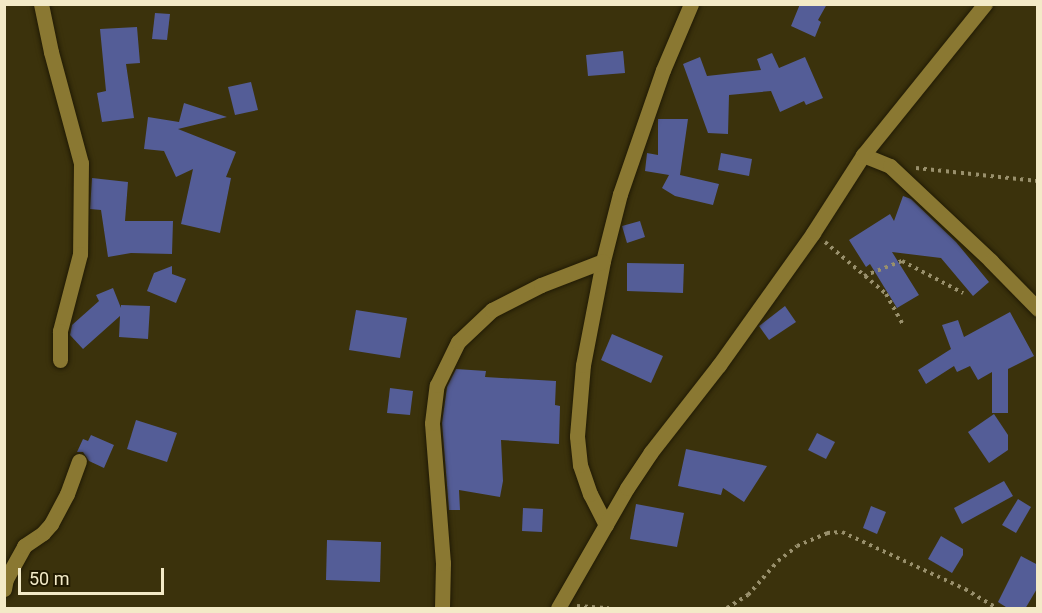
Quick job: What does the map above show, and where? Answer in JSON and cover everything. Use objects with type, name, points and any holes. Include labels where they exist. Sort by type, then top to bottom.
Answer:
[{"type":"street","points":[[41,4],[51,52],[81,163],[80,254],[60,331],[60,360]]},
{"type":"street","points":[[606,525],[590,494],[580,465],[577,436],[583,365],[603,261],[636,143],[691,4]]},
{"type":"street","points":[[559,607],[627,488],[651,452],[719,365],[813,232],[863,155],[985,4]]},
{"type":"street","points":[[863,155],[890,166],[991,261],[1038,309]]},
{"type":"street","points":[[442,609],[443,553],[432,423],[437,385],[458,342],[492,310],[541,285],[603,261]]},
{"type":"street","points":[[4,589],[6,579],[24,546],[43,533],[51,524],[67,494],[79,461]]},
{"type":"path","points":[[890,166],[1038,181]]},
{"type":"path","points":[[813,232],[886,294],[904,326]]},
{"type":"path","points":[[864,276],[902,261],[963,293]]},
{"type":"path","points":[[727,609],[748,596],[778,561],[797,546],[827,533],[842,532],[965,589],[997,609]]},
{"type":"path","points":[[559,607],[609,609]]},
{"type":"building","points":[[800,4],[827,4],[818,20],[821,22],[815,37],[791,26]]},
{"type":"building","points":[[155,13],[170,14],[167,40],[152,39]]},
{"type":"building","points":[[137,27],[140,63],[126,64],[134,118],[102,122],[97,93],[106,91],[100,29]]},
{"type":"building","points":[[623,51],[625,73],[588,76],[586,55]]},
{"type":"building","points":[[772,53],[779,68],[805,57],[823,98],[806,105],[804,101],[780,112],[771,91],[729,95],[728,134],[708,133],[683,64],[700,57],[707,76],[761,70],[757,59]]},
{"type":"building","points":[[251,82],[258,110],[235,115],[228,87]]},
{"type":"building","points":[[184,103],[227,117],[178,129],[236,152],[226,177],[231,178],[220,233],[181,224],[193,169],[176,177],[164,151],[144,149],[148,117],[179,122]]},
{"type":"building","points":[[658,119],[688,119],[680,175],[719,184],[713,205],[675,196],[662,188],[669,175],[645,171],[647,153],[658,155]]},
{"type":"building","points":[[721,153],[752,159],[749,176],[718,170]]},
{"type":"building","points":[[92,178],[128,182],[125,221],[173,221],[172,254],[131,253],[108,257],[101,210],[90,209]]},
{"type":"building","points":[[903,196],[911,199],[956,242],[989,282],[973,296],[941,258],[892,252],[919,295],[897,308],[870,264],[866,267],[849,240],[890,214],[894,221]]},
{"type":"building","points":[[640,221],[645,237],[627,243],[622,226]]},
{"type":"building","points":[[627,263],[684,264],[683,293],[627,291]]},
{"type":"building","points":[[172,266],[172,274],[186,279],[176,303],[147,291],[154,273]]},
{"type":"building","points":[[113,288],[121,308],[121,305],[150,306],[148,339],[119,337],[120,316],[83,349],[70,335],[72,325],[99,301],[96,295]]},
{"type":"building","points":[[785,306],[796,322],[769,340],[759,326]]},
{"type":"building","points":[[356,310],[407,318],[400,358],[349,350]]},
{"type":"building","points":[[1010,312],[1034,356],[1008,369],[1008,413],[992,413],[992,372],[978,380],[970,366],[957,372],[954,366],[926,384],[918,370],[951,349],[942,325],[958,320],[964,337]]},
{"type":"building","points":[[612,334],[663,356],[651,383],[601,360]]},
{"type":"building","points":[[456,369],[486,371],[485,377],[556,381],[555,405],[560,406],[559,444],[501,440],[503,481],[500,497],[459,490],[460,510],[449,510],[442,423],[447,387]]},
{"type":"building","points":[[390,388],[413,391],[410,415],[387,413]]},
{"type":"building","points":[[994,414],[1008,435],[1008,450],[989,463],[968,432]]},
{"type":"building","points":[[136,420],[177,433],[167,462],[127,449]]},
{"type":"building","points":[[817,433],[835,442],[826,459],[808,450]]},
{"type":"building","points":[[91,435],[114,445],[104,468],[89,461],[83,452],[77,452],[83,439],[88,441]]},
{"type":"building","points":[[686,449],[767,466],[744,502],[723,488],[721,495],[678,486]]},
{"type":"building","points":[[1004,481],[1013,496],[962,524],[954,508]]},
{"type":"building","points":[[1018,499],[1031,507],[1016,533],[1002,525]]},
{"type":"building","points":[[636,504],[684,513],[677,547],[630,539]]},
{"type":"building","points":[[871,506],[886,512],[877,534],[863,528]]},
{"type":"building","points":[[523,508],[543,509],[542,532],[522,531]]},
{"type":"building","points":[[941,536],[963,549],[963,555],[952,573],[928,559]]},
{"type":"building","points":[[327,540],[381,542],[380,582],[326,580]]},
{"type":"building","points":[[1021,556],[1038,565],[1038,587],[1025,609],[1009,609],[998,602]]}]
